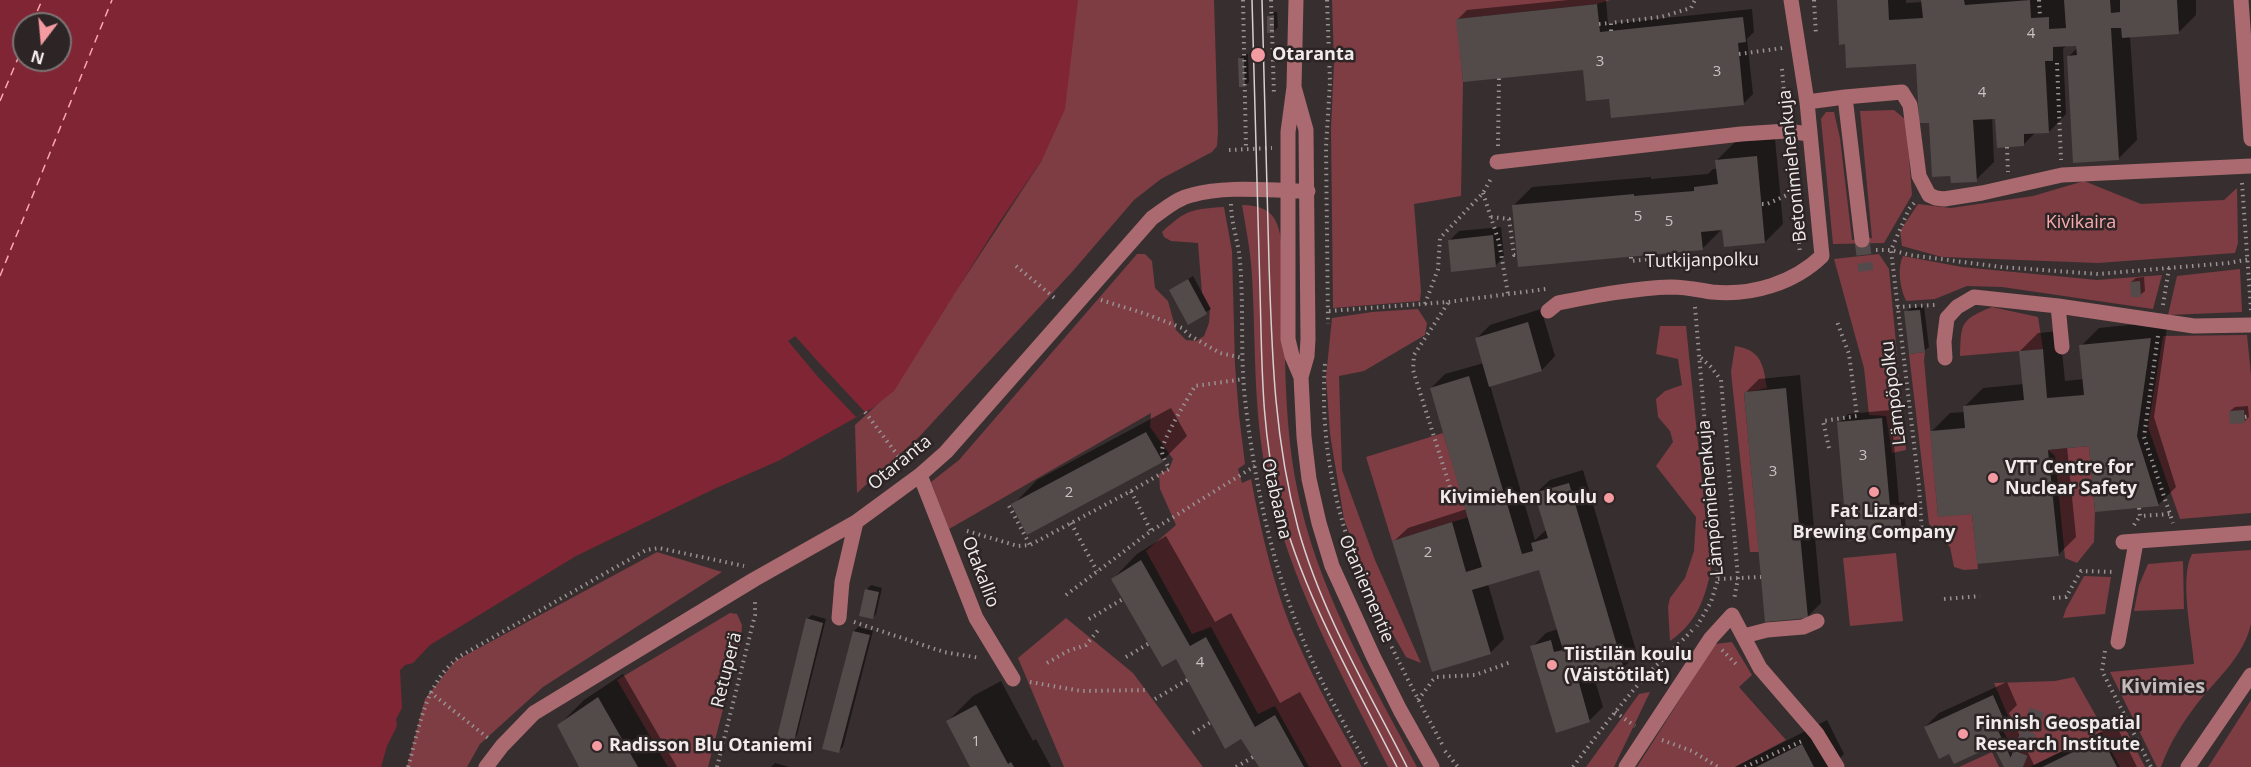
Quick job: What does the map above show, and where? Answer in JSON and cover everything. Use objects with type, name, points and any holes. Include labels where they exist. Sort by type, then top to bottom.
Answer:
[{"type":"street","name":"Otaniementie","points":[[1288,0],[1294,33]]},
{"type":"street","name":"Otaniementie","points":[[1296,0],[1294,87],[1288,132],[1288,339],[1301,377]]},
{"type":"street","name":"Betonimiehenkuja","points":[[1548,311],[1552,305],[1567,301],[1671,287],[1714,292],[1744,291],[1774,285],[1794,278],[1822,255],[1807,102],[1791,0]]},
{"type":"street","points":[[2241,0],[2251,139]]},
{"type":"street","name":"Otaniementie","points":[[1294,87],[1306,130],[1308,339],[1307,356],[1301,377],[1309,479],[1332,566],[1400,710],[1432,767]]},
{"type":"street","points":[[1807,102],[1902,93],[1910,105],[1918,176],[1929,195],[1944,199],[2062,175],[2251,166]]},
{"type":"street","points":[[1845,97],[1866,245]]},
{"type":"street","points":[[1497,162],[1741,134],[1787,131],[1809,134]]},
{"type":"street","name":"Otaranta","points":[[486,767],[502,746],[534,713],[755,579],[856,522],[913,469],[946,452],[1152,218],[1173,202],[1191,195],[1218,191],[1308,191]]},
{"type":"street","points":[[1945,358],[1947,318],[1957,306],[1974,297],[2058,306],[2194,326],[2251,325]]},
{"type":"street","points":[[2058,306],[2062,347]]},
{"type":"street","name":"Otakallio","points":[[913,469],[976,618],[1013,679]]},
{"type":"street","points":[[839,618],[842,582],[856,522]]},
{"type":"street","points":[[2118,642],[2130,542],[2251,533]]},
{"type":"street","points":[[1626,767],[1711,638],[1732,615],[1760,668],[1817,734],[1836,767]]},
{"type":"street","points":[[1744,636],[1767,630],[1803,627],[1816,621]]},
{"type":"street","points":[[2188,767],[2251,675]]},
{"type":"path","points":[[1243,0],[1246,149]]},
{"type":"path","points":[[1271,0],[1274,103]]},
{"type":"path","points":[[1327,0],[1330,82],[1326,147],[1329,311],[1327,334]]},
{"type":"path","points":[[1599,24],[1661,17],[1691,8],[1695,0]]},
{"type":"path","points":[[2039,0],[2040,17]]},
{"type":"path","points":[[1611,23],[1611,31]]},
{"type":"path","points":[[1739,54],[1780,48],[1799,48]]},
{"type":"path","points":[[2057,63],[2062,175]]},
{"type":"path","points":[[1425,304],[1438,269],[1440,238],[1483,193],[1497,162],[1499,78]]},
{"type":"path","points":[[1891,250],[1909,209],[1926,189]]},
{"type":"path","points":[[1762,204],[1794,192]]},
{"type":"path","points":[[1483,193],[1499,242],[1508,294]]},
{"type":"path","name":"Otabaana","points":[[1231,217],[1240,261],[1244,379],[1255,466],[1268,528],[1285,590],[1302,638],[1368,767]]},
{"type":"path","points":[[1491,217],[1509,219],[1514,255],[1517,255]]},
{"type":"path","points":[[1866,245],[1910,255],[2001,267],[2098,274],[2251,259]]},
{"type":"path","name":"Lämpöpolku","points":[[1891,250],[1919,486],[1922,534]]},
{"type":"path","points":[[1794,261],[1801,256],[1822,255]]},
{"type":"path","name":"Tutkijanpolku","points":[[1631,257],[1631,261],[1650,259],[1654,274],[1643,275]]},
{"type":"path","points":[[1016,266],[1060,302],[1071,290],[1182,328],[1220,353],[1243,358]]},
{"type":"path","points":[[2169,268],[2159,322],[2144,437],[2179,538]]},
{"type":"path","points":[[1329,311],[1448,302],[1552,288]]},
{"type":"path","points":[[1573,767],[1647,674],[1697,625],[1711,602],[1718,579],[1695,288]]},
{"type":"path","points":[[1448,302],[1414,355],[1413,370],[1455,504]]},
{"type":"path","points":[[1897,307],[1964,302]]},
{"type":"path","points":[[1829,448],[1823,421],[1857,416],[1849,354],[1836,319]]},
{"type":"path","points":[[1325,356],[1324,416],[1337,508],[1359,575],[1418,700],[1447,753],[1458,767]]},
{"type":"path","name":"Lämpömiehenkuja","points":[[1700,358],[1712,367],[1721,380],[1738,578],[1732,615]]},
{"type":"path","points":[[967,531],[1018,546],[1030,544],[1131,491],[1169,469],[1162,452],[1168,433],[1177,421],[1195,386],[1244,379]]},
{"type":"path","points":[[865,412],[913,469]]},
{"type":"path","points":[[2245,417],[2251,416]]},
{"type":"path","points":[[1066,595],[1151,531],[1255,466]]},
{"type":"path","points":[[1131,491],[1151,531]]},
{"type":"path","points":[[1009,506],[1030,544]]},
{"type":"path","points":[[2139,508],[2140,516],[2170,514]]},
{"type":"path","points":[[1071,523],[1097,571]]},
{"type":"path","points":[[408,767],[430,692],[443,672],[462,656],[646,550],[659,548],[745,566],[753,562]]},
{"type":"path","points":[[2053,598],[2066,597],[2081,572],[2118,572]]},
{"type":"path","points":[[1718,579],[1761,577]]},
{"type":"path","name":"Retuperä","points":[[717,767],[755,615],[755,579]]},
{"type":"path","points":[[1944,599],[1980,596]]},
{"type":"path","points":[[1089,619],[1123,599]]},
{"type":"path","points":[[1697,625],[1740,668]]},
{"type":"path","points":[[869,626],[944,652],[1001,661]]},
{"type":"path","points":[[1047,663],[1068,651],[1086,645],[1099,629]]},
{"type":"path","points":[[1126,657],[1148,644]]},
{"type":"path","points":[[1418,700],[1437,677],[1475,675],[1511,662]]},
{"type":"path","points":[[1013,679],[1081,691],[1148,690]]},
{"type":"path","points":[[1155,699],[1188,679]]},
{"type":"path","points":[[430,692],[489,738]]},
{"type":"path","points":[[1615,712],[1646,734],[1692,751],[1718,767]]},
{"type":"path","points":[[1193,733],[1212,722]]},
{"type":"path","points":[[1745,767],[1817,734]]},
{"type":"path","points":[[1236,767],[1253,757]]},
{"type":"green space","points":[[1037,0],[1214,0],[1217,146],[1212,152],[1161,179],[1134,200],[1072,272],[919,437],[857,493],[855,425],[880,402],[871,409],[964,279],[1042,160],[1037,135]]},
{"type":"green space","points":[[1332,0],[1610,0],[1597,4],[1457,19],[1463,82],[1461,196],[1414,204],[1420,301],[1333,308]]},
{"type":"green space","points":[[1894,110],[1906,120],[1912,195],[1884,243],[1833,244],[1821,119],[1826,112],[1834,112],[1840,138],[1852,240],[1872,238],[1860,111]]},
{"type":"green space","name":"Kivikaira","points":[[2084,181],[2141,204],[2224,200],[2237,188],[2238,243],[2235,253],[2098,263],[1942,257],[1902,246],[1900,231],[1918,204],[1951,208],[2033,196]]},
{"type":"green space","points":[[1242,205],[1264,209],[1271,215],[1276,221],[1281,239],[1292,460],[1306,525],[1317,561],[1346,632],[1417,767],[1388,767],[1318,626],[1289,553],[1277,515],[1267,477],[1259,428],[1251,268]]},
{"type":"green space","points":[[1224,207],[1232,251],[1235,365],[1245,464],[1238,469],[1242,483],[1251,479],[1270,562],[1289,622],[1320,689],[1362,767],[1309,767],[1275,706],[1258,714],[1211,627],[1192,634],[1146,551],[1176,525],[1160,489],[1159,474],[1169,469],[1173,459],[1150,427],[1151,413],[949,529],[931,482],[959,460],[1137,254],[1145,254],[1152,261],[1155,288],[1168,301],[1176,330],[1186,340],[1196,341],[1204,336],[1209,323],[1210,308],[1202,293],[1198,243],[1171,241],[1164,237],[1162,232],[1177,219],[1190,212]]},
{"type":"green space","points":[[1879,254],[1889,269],[1906,450],[1892,453],[1886,416],[1869,415],[1864,368],[1834,259]]},
{"type":"green space","points":[[1903,256],[1962,267],[2097,280],[2162,275],[2153,309],[2002,287],[1967,286],[1935,299],[1906,301],[1900,278]]},
{"type":"green space","points":[[2240,269],[2242,312],[2168,315],[2177,276]]},
{"type":"green space","points":[[1992,307],[2038,317],[2043,349],[1960,356],[1964,324]]},
{"type":"green space","points":[[1418,309],[1427,323],[1425,335],[1364,371],[1339,376],[1342,470],[1375,560],[1421,663],[1406,657],[1390,629],[1364,573],[1344,519],[1330,434],[1326,377],[1332,318],[1372,312]]},
{"type":"green space","points":[[1660,326],[1686,326],[1711,570],[1698,610],[1687,626],[1670,641],[1668,607],[1670,598],[1685,578],[1694,551],[1696,517],[1656,466],[1673,442],[1670,431],[1658,417],[1656,399],[1665,391],[1682,385],[1678,359],[1656,354]]},
{"type":"green space","points":[[2247,335],[2251,375],[2251,513],[2180,519],[2148,427],[2163,336]]},
{"type":"green space","points":[[1735,346],[1751,351],[1760,360],[1767,388],[1744,393],[1759,552],[1750,552],[1731,372]]},
{"type":"green space","points":[[1925,352],[1938,516],[1972,514],[1978,569],[1964,570],[1954,567],[1950,547],[1929,524],[1909,354]]},
{"type":"green space","points":[[1443,433],[1469,517],[1392,541],[1366,457]]},
{"type":"green space","points":[[2089,446],[2095,512],[2094,542],[2077,563],[2065,558],[2055,456],[2048,450]]},
{"type":"green space","points":[[2251,550],[2251,624],[2248,635],[2230,665],[2183,724],[2161,767],[2157,767],[2110,672],[2194,664],[2186,592],[2188,564],[2192,554]]},
{"type":"green space","points":[[657,552],[722,572],[543,687],[480,744],[467,767],[407,767],[425,699],[455,661]]},
{"type":"green space","points":[[1896,553],[1903,621],[1850,626],[1843,558]]},
{"type":"green space","points":[[2183,561],[2184,609],[2134,611],[2139,585],[2148,564]]},
{"type":"green space","points":[[2084,576],[2111,577],[2105,614],[2063,618],[2066,609]]},
{"type":"green space","points":[[730,613],[737,614],[742,625],[741,640],[708,767],[668,767],[617,680]]},
{"type":"green space","points":[[1066,618],[1133,673],[1203,767],[1064,767],[1018,658]]},
{"type":"green space","points":[[1732,642],[1752,675],[1739,687],[1786,740],[1735,767],[1637,767],[1715,644]]},
{"type":"green space","points":[[2074,677],[2100,723],[2119,716],[2145,767],[2120,767],[2101,732],[2030,767],[2024,767],[2000,726],[2011,723],[1994,683],[2055,681]]},
{"type":"green space","points":[[1650,692],[1614,767],[1586,767],[1639,694]]},
{"type":"green space","points":[[2251,700],[2251,767],[2208,767],[2212,761]]},
{"type":"green space","points":[[1992,752],[1999,767],[1959,767]]},
{"type":"shaded area","points":[[0,0],[1078,0],[1065,109],[1042,160],[998,224],[894,391],[871,409],[778,461],[714,489],[576,556],[430,645],[413,663],[405,665],[400,670],[402,708],[396,719],[397,726],[387,746],[381,767],[0,767]]},
{"type":"pier","points":[[795,336],[865,412],[856,417],[818,377],[788,341]]},
{"type":"building","points":[[1837,0],[1888,0],[1889,20],[1923,18],[1921,0],[1964,0],[1965,5],[2030,0],[2031,18],[2049,17],[2049,29],[2066,28],[2064,0],[2110,0],[2111,13],[2120,12],[2120,0],[2177,0],[2179,34],[2122,38],[2121,28],[2111,28],[2119,160],[2073,163],[2067,56],[2077,55],[2076,46],[2053,47],[2053,61],[2045,61],[2049,133],[2024,134],[2024,146],[1997,148],[1995,119],[1973,120],[1977,182],[1951,183],[1950,176],[1932,177],[1929,123],[1919,123],[1916,64],[1846,68],[1845,44],[1839,45]]},
{"type":"building","points":[[1597,4],[1600,32],[1743,17],[1746,42],[1738,43],[1744,105],[1611,118],[1609,99],[1586,101],[1583,70],[1463,82],[1456,19]]},
{"type":"building","points":[[1274,15],[1274,33],[1267,33],[1267,16]]},
{"type":"building","points":[[1238,58],[1244,58],[1245,87],[1239,87]]},
{"type":"building","points":[[1757,156],[1765,243],[1724,247],[1722,230],[1701,232],[1703,250],[1518,267],[1512,205],[1694,191],[1694,187],[1718,184],[1715,160]]},
{"type":"building","points":[[1493,235],[1496,267],[1451,272],[1448,240]]},
{"type":"building","points":[[1188,279],[1207,314],[1188,325],[1169,290]]},
{"type":"building","points":[[2140,281],[2141,297],[2131,297],[2130,282]]},
{"type":"building","points":[[1920,310],[1925,352],[1909,354],[1904,311]]},
{"type":"building","points":[[1528,322],[1542,371],[1489,387],[1475,338]]},
{"type":"building","name":"VTT Centre for Nuclear Safety","points":[[2151,338],[2137,436],[2159,506],[2095,512],[2089,446],[2048,450],[2059,556],[1977,564],[1972,514],[1938,517],[1930,431],[1965,428],[1963,406],[2024,400],[2019,351],[2043,349],[2047,398],[2084,395],[2079,345]]},
{"type":"building","name":"Kivimiehen koulu","points":[[1469,376],[1522,554],[1533,551],[1531,543],[1548,538],[1534,493],[1569,483],[1624,669],[1593,679],[1590,668],[1576,672],[1590,722],[1556,733],[1530,646],[1551,640],[1554,652],[1563,650],[1539,570],[1472,590],[1491,654],[1432,672],[1392,541],[1452,522],[1466,572],[1482,567],[1430,388]]},
{"type":"building","points":[[1786,388],[1808,618],[1765,622],[1744,392]]},
{"type":"building","points":[[2244,410],[2245,423],[2230,424],[2229,411]]},
{"type":"building","points":[[1882,418],[1890,507],[1900,506],[1902,537],[1847,541],[1837,422]]},
{"type":"building","points":[[1146,432],[1163,462],[1027,535],[1011,504]]},
{"type":"building","points":[[1141,560],[1190,646],[1206,637],[1255,727],[1275,715],[1304,767],[1259,767],[1241,739],[1225,749],[1176,659],[1162,667],[1111,579]]},
{"type":"building","points":[[865,589],[879,592],[873,619],[859,616]]},
{"type":"building","points":[[806,618],[823,623],[794,741],[777,737]]},
{"type":"building","points":[[853,631],[870,635],[839,753],[822,749]]},
{"type":"building","name":"Finnish Geospatial Research Institute","points":[[1993,695],[2004,720],[1995,724],[2015,767],[2004,767],[1993,746],[1954,764],[1949,754],[1939,759],[1924,727]]},
{"type":"building","name":"Radisson Blu Otaniemi","points":[[598,697],[638,767],[579,767],[557,725]]},
{"type":"building","points":[[976,705],[1008,764],[1011,762],[1014,767],[970,767],[946,721]]},
{"type":"building","name":"Finnish Geospatial Research Institute","points":[[2102,738],[2117,767],[2042,767]]},
{"type":"building","points":[[1802,744],[1814,767],[1756,767]]},
{"type":"ferry route","points":[[37,12],[42,0]]},
{"type":"ferry route","points":[[0,276],[112,0]]},
{"type":"ferry route","points":[[0,101],[12,72]]},
{"type":"tunnel","points":[[1862,240],[1866,271]]},
{"type":"tunnel","points":[[2015,767],[2039,705]]},
{"type":"tram line","points":[[1252,0],[1262,368],[1265,420],[1272,472],[1288,533],[1315,602],[1346,669],[1397,767]]},
{"type":"tram line","points":[[1262,0],[1271,331],[1279,429],[1290,495],[1298,528],[1319,590],[1346,650],[1407,767]]},
{"type":"place","name":"Otaranta","points":[[1258,55]]},
{"type":"place","name":"VTT Centre for Nuclear Safety","points":[[1993,478]]},
{"type":"place","name":"Fat Lizard Brewing Company","points":[[1874,492]]},
{"type":"place","name":"Kivimiehen koulu","points":[[1609,498]]},
{"type":"place","name":"Tiistilän koulu (Väistötilat)","points":[[1552,665]]},
{"type":"place","name":"Finnish Geospatial Research Institute","points":[[1963,734]]},
{"type":"place","name":"Radisson Blu Otaniemi","points":[[597,746]]},
{"type":"district","name":"Kivimies","points":[[2163,687]]}]
